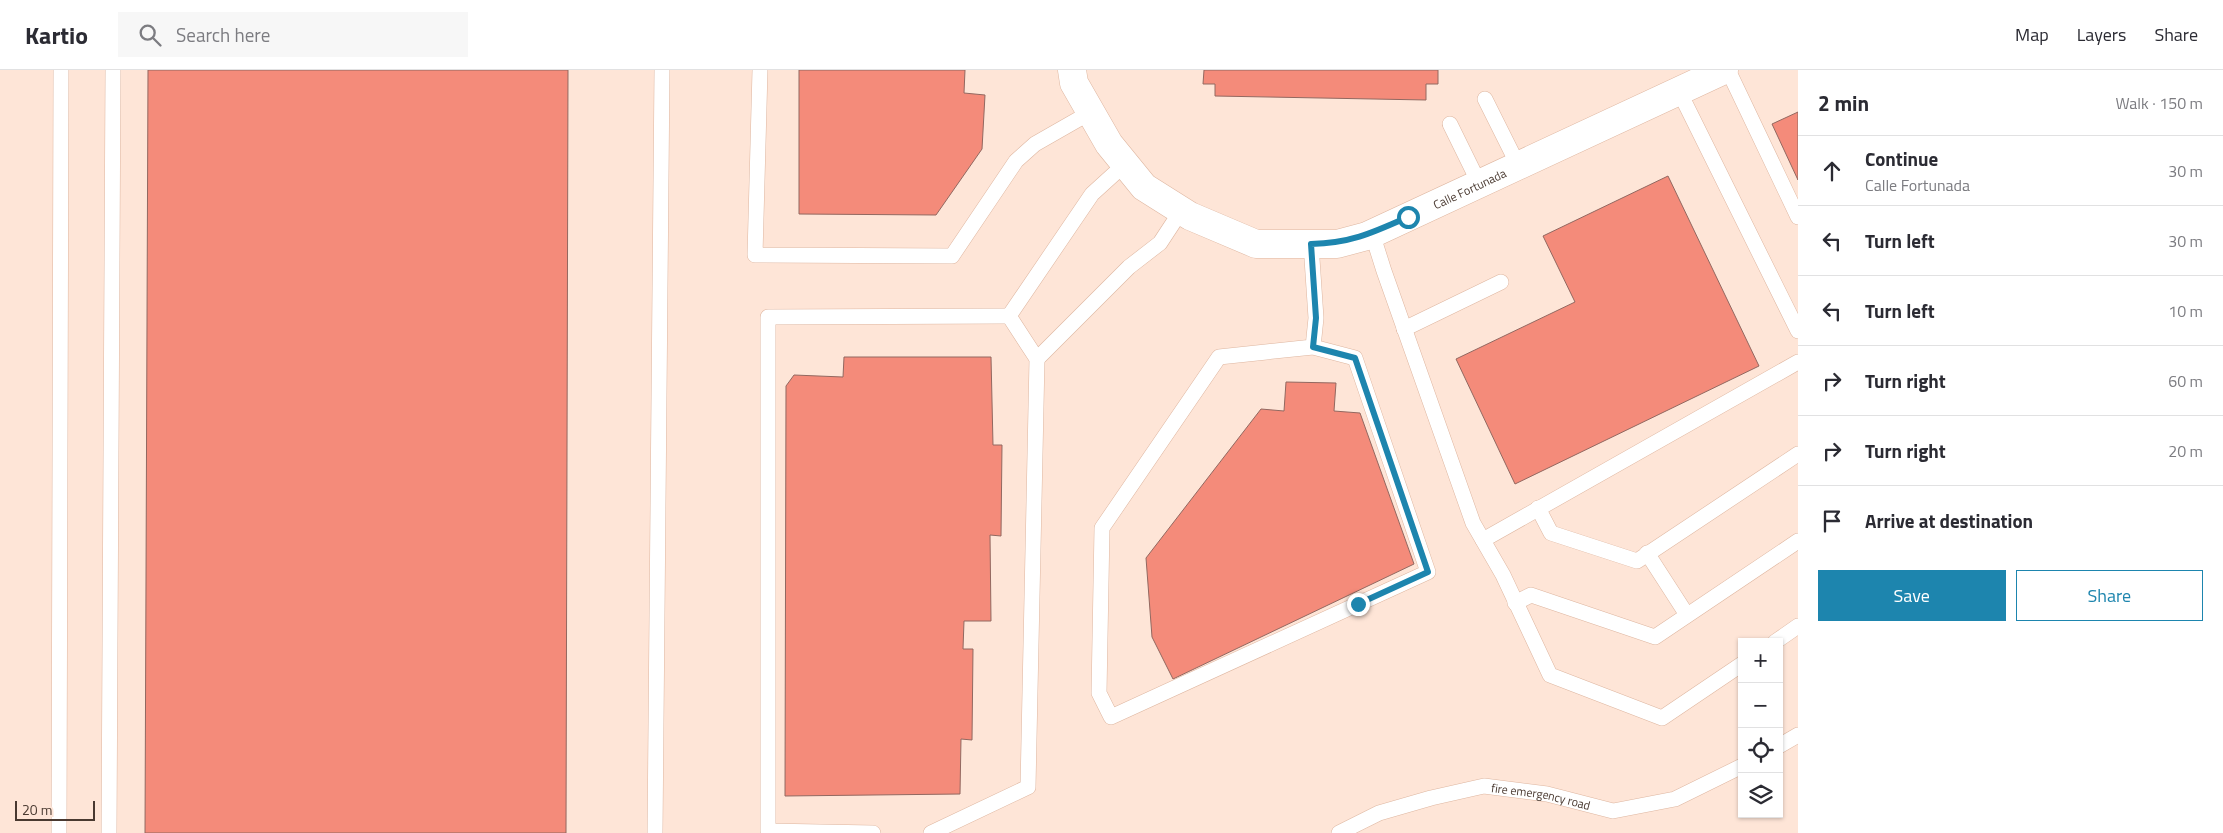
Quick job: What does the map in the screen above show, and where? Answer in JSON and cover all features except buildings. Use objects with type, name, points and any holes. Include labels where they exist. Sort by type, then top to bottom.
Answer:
[{"type":"street","name":"Calle Fortunada","points":[[1072,70],[1074,83],[1109,144],[1144,187],[1190,216],[1256,244],[1337,244],[1372,233],[1518,166],[1686,82],[1724,70]]},
{"type":"lane","points":[[59,833],[61,70]]},
{"type":"lane","points":[[109,833],[112,70]]},
{"type":"lane","points":[[655,833],[662,70]]},
{"type":"lane","points":[[760,70],[755,255],[952,256],[1016,161],[1042,139],[1091,112]]},
{"type":"lane","points":[[1728,70],[1798,218]]},
{"type":"lane","points":[[1686,82],[1798,331]]},
{"type":"lane","points":[[1485,99],[1518,166]]},
{"type":"lane","points":[[1450,124],[1479,183]]},
{"type":"lane","points":[[1009,316],[1092,194],[1125,164]]},
{"type":"lane","points":[[1037,359],[1129,267],[1160,243],[1181,211]]},
{"type":"lane","points":[[1372,233],[1473,523],[1515,603],[1550,676],[1662,718],[1738,667]]},
{"type":"lane","points":[[1311,244],[1316,318],[1313,347]]},
{"type":"lane","points":[[1404,329],[1501,282]]},
{"type":"lane","points":[[931,833],[1028,787],[1037,359],[1009,316]]},
{"type":"lane","points":[[873,833],[768,831],[768,317],[1009,316]]},
{"type":"lane","points":[[1313,347],[1355,358],[1428,572],[1111,717],[1099,693],[1102,528],[1219,357],[1313,347]]},
{"type":"lane","points":[[1483,540],[1798,362]]},
{"type":"lane","points":[[1538,508],[1551,533],[1637,561],[1798,454]]},
{"type":"lane","points":[[1515,603],[1531,595],[1655,637],[1798,541]]},
{"type":"lane","points":[[1647,553],[1687,615]]},
{"type":"lane","points":[[1780,638],[1798,626]]},
{"type":"lane","points":[[1783,744],[1798,735]]},
{"type":"lane","name":"fire emergency road","points":[[1339,833],[1379,813],[1431,798],[1484,786],[1548,794],[1613,811],[1674,799],[1738,768]]},
{"type":"route","points":[[1358,604],[1428,572],[1355,358],[1313,347],[1316,318],[1311,244],[1337,244],[1367,236],[1408,217]]}]
